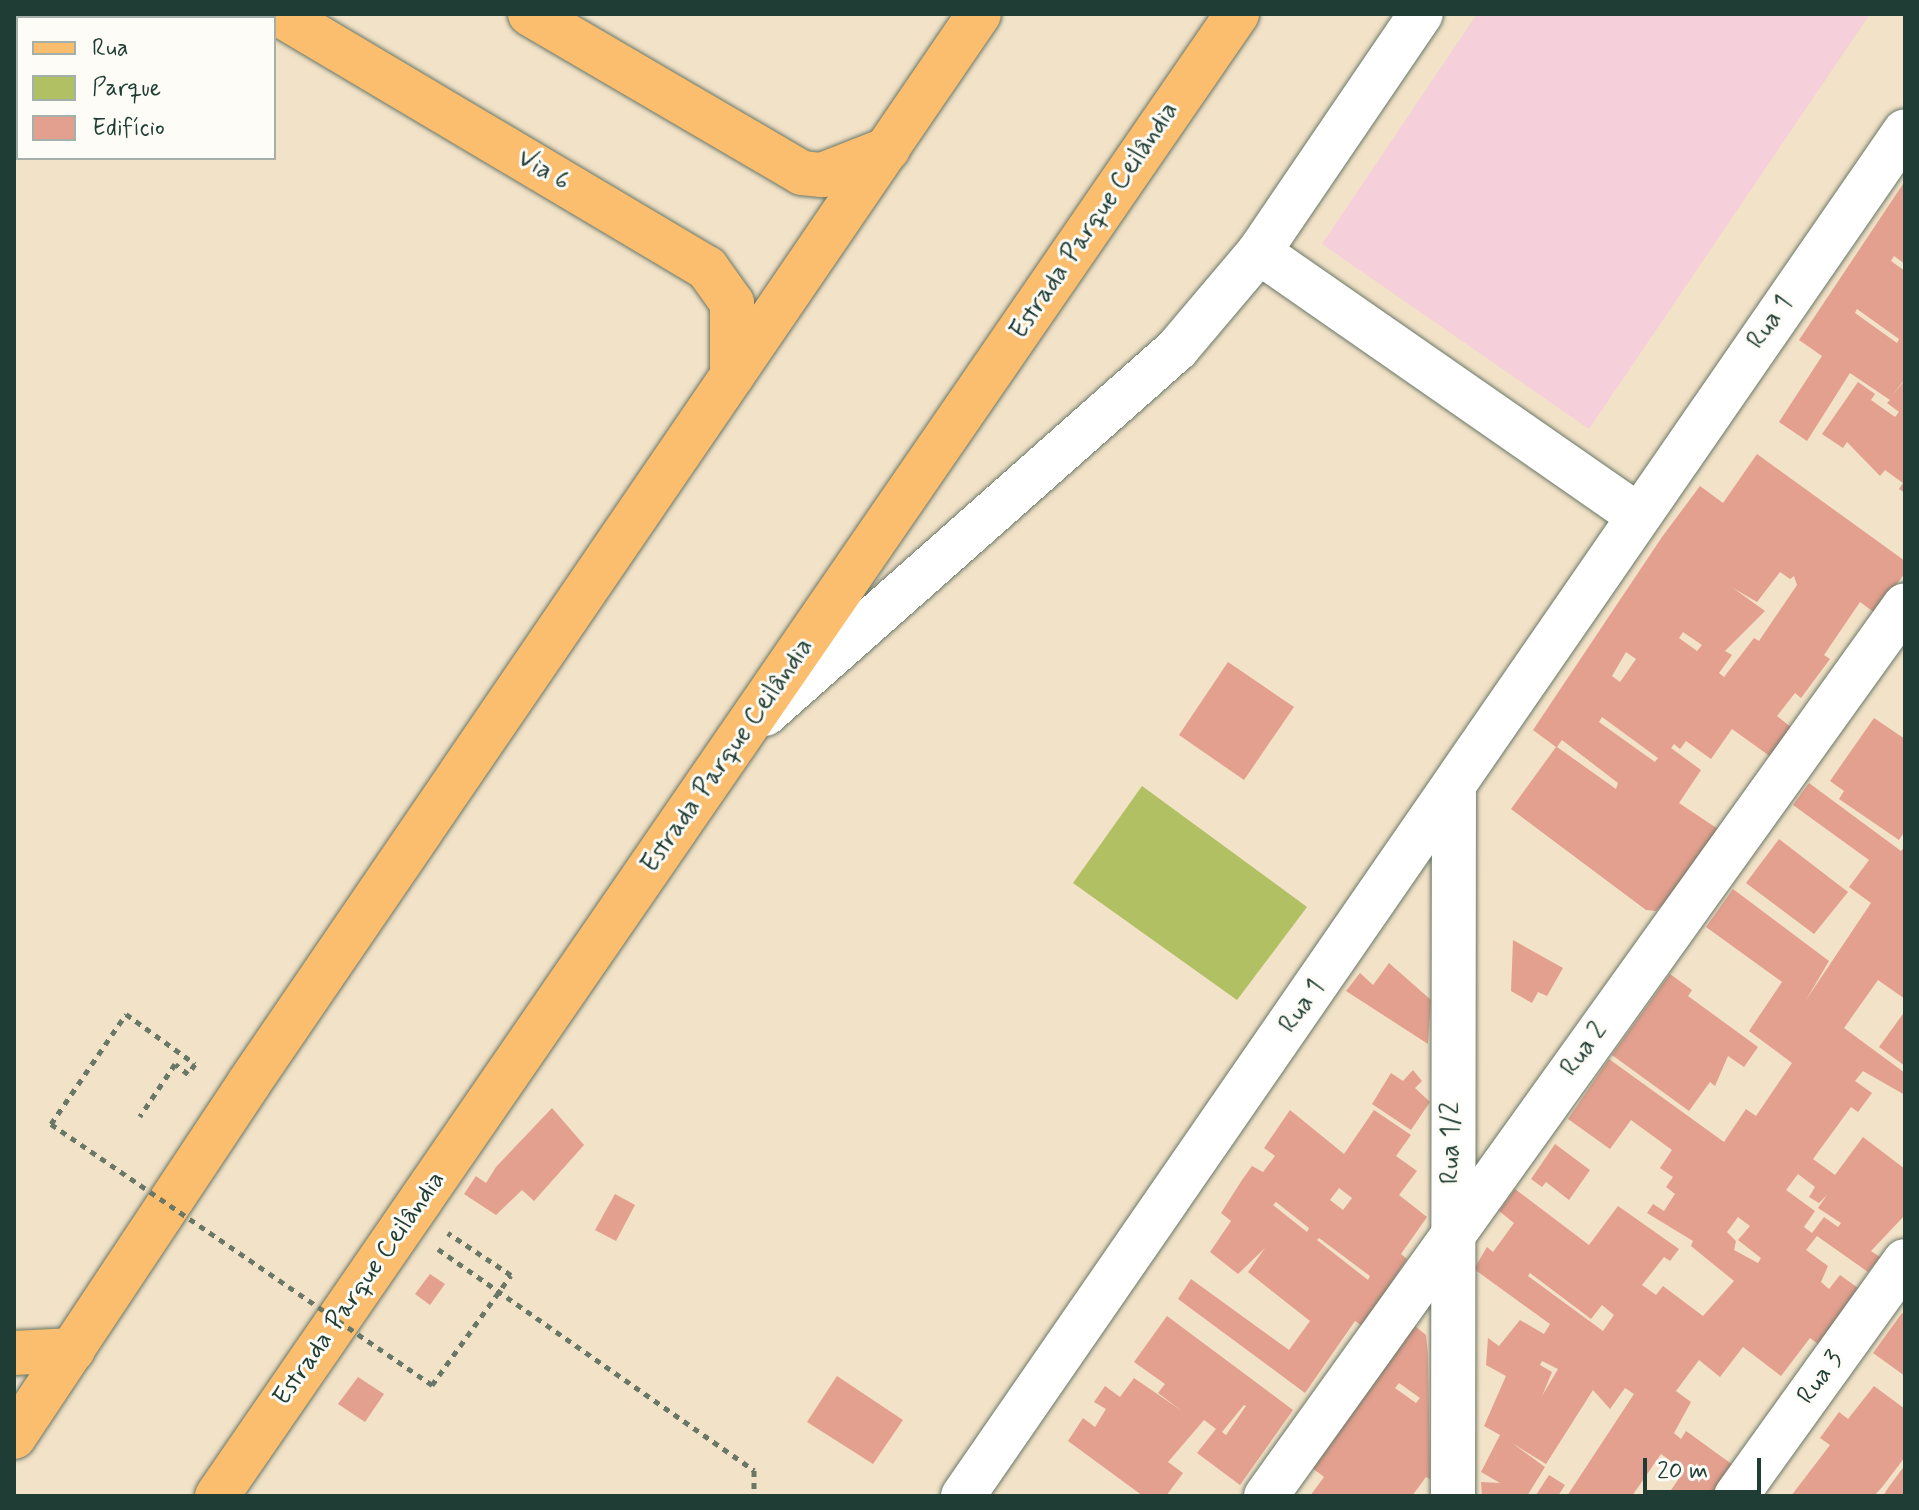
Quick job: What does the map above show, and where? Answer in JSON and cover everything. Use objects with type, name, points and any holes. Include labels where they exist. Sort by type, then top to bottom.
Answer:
[{"type":"main road","name":"Via 6","points":[[279,14],[707,268],[732,303],[732,376]]},
{"type":"main road","points":[[530,14],[802,173],[822,175],[888,149]]},
{"type":"main road","points":[[14,1437],[979,14]]},
{"type":"main road","name":"Estrada Parque Ceilândia","points":[[217,1496],[1237,14]]},
{"type":"main road","points":[[14,1353],[73,1350]]},
{"type":"street","points":[[745,731],[1177,349],[1259,252],[1421,14]]},
{"type":"street","name":"Rua 1","points":[[963,1496],[1454,790],[1637,515],[1905,131]]},
{"type":"street","points":[[1259,252],[1637,515]]},
{"type":"street","name":"Rua 2","points":[[1266,1496],[1905,605]]},
{"type":"street","name":"Rua 1/2","points":[[1453,1496],[1454,790]]},
{"type":"street","name":"Rua 3","points":[[1736,1496],[1905,1261]]},
{"type":"path","points":[[140,1116],[175,1064],[188,1074],[195,1064],[126,1014],[51,1124],[432,1385],[511,1275],[445,1231]]},
{"type":"path","points":[[434,1245],[754,1470],[754,1496]]},
{"type":"shaded area","points":[[1477,14],[1870,14],[1589,429],[1322,244]]},
{"type":"green space","points":[[1142,786],[1307,907],[1237,1000],[1073,883]]},
{"type":"building","points":[[1903,184],[1905,264],[1894,256],[1891,261],[1905,271],[1905,379],[1891,397],[1905,380],[1905,493],[1899,489],[1903,483],[1885,470],[1880,476],[1847,442],[1843,448],[1822,434],[1858,382],[1875,394],[1871,400],[1895,417],[1899,412],[1887,403],[1890,400],[1850,373],[1807,441],[1779,422],[1822,356],[1799,340]],"holes":[[[1857,309],[1899,339],[1897,343],[1855,313]]]},
{"type":"building","points":[[1757,454],[1905,561],[1905,573],[1875,613],[1860,602],[1824,655],[1830,659],[1801,698],[1795,693],[1777,716],[1792,728],[1771,757],[1732,729],[1711,759],[1686,741],[1680,749],[1674,744],[1671,748],[1701,770],[1679,803],[1718,829],[1668,900],[1656,911],[1646,910],[1511,809],[1556,747],[1533,730],[1662,537],[1700,486],[1723,503]],"holes":[[[1780,572],[1790,579],[1794,576],[1797,585],[1759,641],[1754,638],[1724,677],[1719,673],[1732,655],[1725,651],[1765,611],[1733,588],[1757,602]],[[1683,632],[1702,645],[1697,651],[1679,638]],[[1626,652],[1636,659],[1620,682],[1612,676]],[[1602,717],[1658,758],[1655,762],[1599,722]],[[1562,740],[1618,783],[1616,789],[1557,747]]]},
{"type":"building","points":[[1228,662],[1294,707],[1244,780],[1179,735]]},
{"type":"building","points":[[1874,718],[1905,739],[1905,831],[1899,840],[1839,799],[1844,791],[1830,781]]},
{"type":"building","points":[[1809,783],[1901,851],[1905,846],[1905,999],[1878,980],[1844,1028],[1905,1073],[1905,1095],[1863,1071],[1855,1081],[1872,1093],[1858,1112],[1851,1107],[1813,1159],[1835,1175],[1863,1137],[1905,1169],[1905,1215],[1871,1251],[1880,1257],[1868,1272],[1817,1236],[1806,1250],[1828,1266],[1821,1282],[1829,1289],[1840,1275],[1858,1288],[1818,1344],[1810,1338],[1781,1376],[1743,1347],[1720,1377],[1699,1360],[1676,1391],[1691,1402],[1674,1433],[1681,1439],[1686,1431],[1733,1465],[1710,1496],[1667,1496],[1684,1471],[1661,1454],[1632,1496],[1567,1496],[1634,1394],[1625,1388],[1610,1409],[1593,1390],[1546,1464],[1512,1443],[1545,1467],[1527,1496],[1482,1496],[1481,1482],[1500,1483],[1481,1472],[1500,1435],[1484,1426],[1506,1376],[1486,1365],[1488,1338],[1499,1346],[1520,1320],[1544,1334],[1550,1324],[1474,1269],[1487,1247],[1493,1252],[1514,1223],[1499,1211],[1515,1189],[1589,1245],[1618,1206],[1679,1249],[1670,1261],[1664,1257],[1642,1285],[1656,1295],[1663,1286],[1703,1316],[1734,1281],[1691,1246],[1693,1241],[1647,1213],[1653,1204],[1664,1211],[1675,1194],[1666,1187],[1673,1177],[1660,1168],[1672,1150],[1631,1120],[1610,1149],[1568,1119],[1609,1059],[1724,1142],[1746,1109],[1756,1116],[1792,1063],[1749,1031],[1782,982],[1706,927],[1733,889],[1829,961],[1806,1000],[1871,903],[1849,887],[1869,860],[1793,805]],"holes":[[[1798,1174],[1815,1187],[1809,1197],[1819,1203],[1827,1195],[1818,1208],[1841,1223],[1838,1227],[1824,1217],[1812,1233],[1804,1227],[1815,1211],[1786,1190]],[[1738,1217],[1750,1226],[1738,1240],[1761,1258],[1758,1263],[1734,1250],[1736,1241],[1727,1232]],[[1530,1273],[1591,1319],[1602,1305],[1614,1315],[1603,1331],[1528,1276]],[[1542,1361],[1558,1369],[1542,1396],[1552,1372],[1540,1365]]]},
{"type":"building","points":[[1779,839],[1848,892],[1814,934],[1746,883]]},
{"type":"building","points":[[1513,940],[1563,968],[1547,996],[1538,992],[1532,1003],[1511,991]]},
{"type":"building","points":[[1389,963],[1431,1000],[1428,1044],[1346,991],[1360,973],[1373,985]]},
{"type":"building","points":[[1670,974],[1692,990],[1688,996],[1758,1047],[1744,1067],[1728,1056],[1715,1086],[1710,1082],[1689,1111],[1612,1055]]},
{"type":"building","points":[[1905,1011],[1905,1066],[1879,1047]]},
{"type":"building","points":[[1413,1070],[1422,1081],[1415,1088],[1430,1102],[1411,1130],[1372,1104],[1391,1073],[1403,1081]]},
{"type":"building","points":[[552,1108],[584,1145],[534,1201],[522,1190],[496,1215],[464,1194],[476,1176],[486,1183],[496,1167]]},
{"type":"building","points":[[1290,1110],[1344,1154],[1374,1110],[1411,1135],[1396,1156],[1417,1171],[1399,1195],[1427,1217],[1401,1254],[1407,1259],[1362,1326],[1355,1321],[1305,1393],[1178,1299],[1191,1279],[1289,1350],[1310,1321],[1248,1272],[1265,1248],[1238,1274],[1210,1252],[1231,1221],[1221,1213],[1242,1180],[1252,1166],[1263,1172],[1275,1156],[1264,1148]],"holes":[[[1339,1188],[1352,1198],[1343,1210],[1330,1200]],[[1276,1202],[1309,1228],[1307,1232],[1273,1205]],[[1319,1238],[1370,1276],[1368,1280],[1317,1240]]]},
{"type":"building","points":[[1555,1144],[1590,1170],[1569,1200],[1546,1182],[1542,1187],[1531,1179]]},
{"type":"building","points":[[615,1194],[635,1205],[616,1241],[595,1230]]},
{"type":"building","points":[[430,1274],[445,1284],[430,1305],[415,1294]]},
{"type":"building","points":[[1902,1313],[1905,1315],[1905,1376],[1873,1353]]},
{"type":"building","points":[[1167,1316],[1293,1410],[1240,1485],[1197,1453],[1216,1429],[1204,1420],[1168,1462],[1183,1473],[1166,1496],[1143,1496],[1068,1441],[1083,1418],[1095,1427],[1106,1409],[1094,1402],[1105,1386],[1120,1397],[1134,1378],[1182,1411],[1158,1393],[1165,1384],[1134,1362]],"holes":[[[1244,1405],[1226,1435],[1222,1432]]]},
{"type":"building","points":[[1415,1326],[1426,1335],[1428,1355],[1430,1479],[1426,1477],[1412,1496],[1310,1496],[1324,1477],[1311,1467]],"holes":[[[1399,1383],[1420,1398],[1416,1403],[1395,1388]]]},
{"type":"building","points":[[837,1376],[903,1420],[873,1464],[807,1422]]},
{"type":"building","points":[[358,1377],[384,1394],[365,1422],[338,1404]]},
{"type":"building","points":[[1874,1386],[1905,1409],[1905,1457],[1874,1496],[1791,1496],[1830,1445],[1820,1438],[1839,1412],[1848,1419]]},
{"type":"building","points":[[1905,1465],[1905,1496],[1883,1496],[1888,1488]]},
{"type":"building","points":[[1549,1475],[1565,1485],[1558,1496],[1529,1496],[1536,1495]]}]
